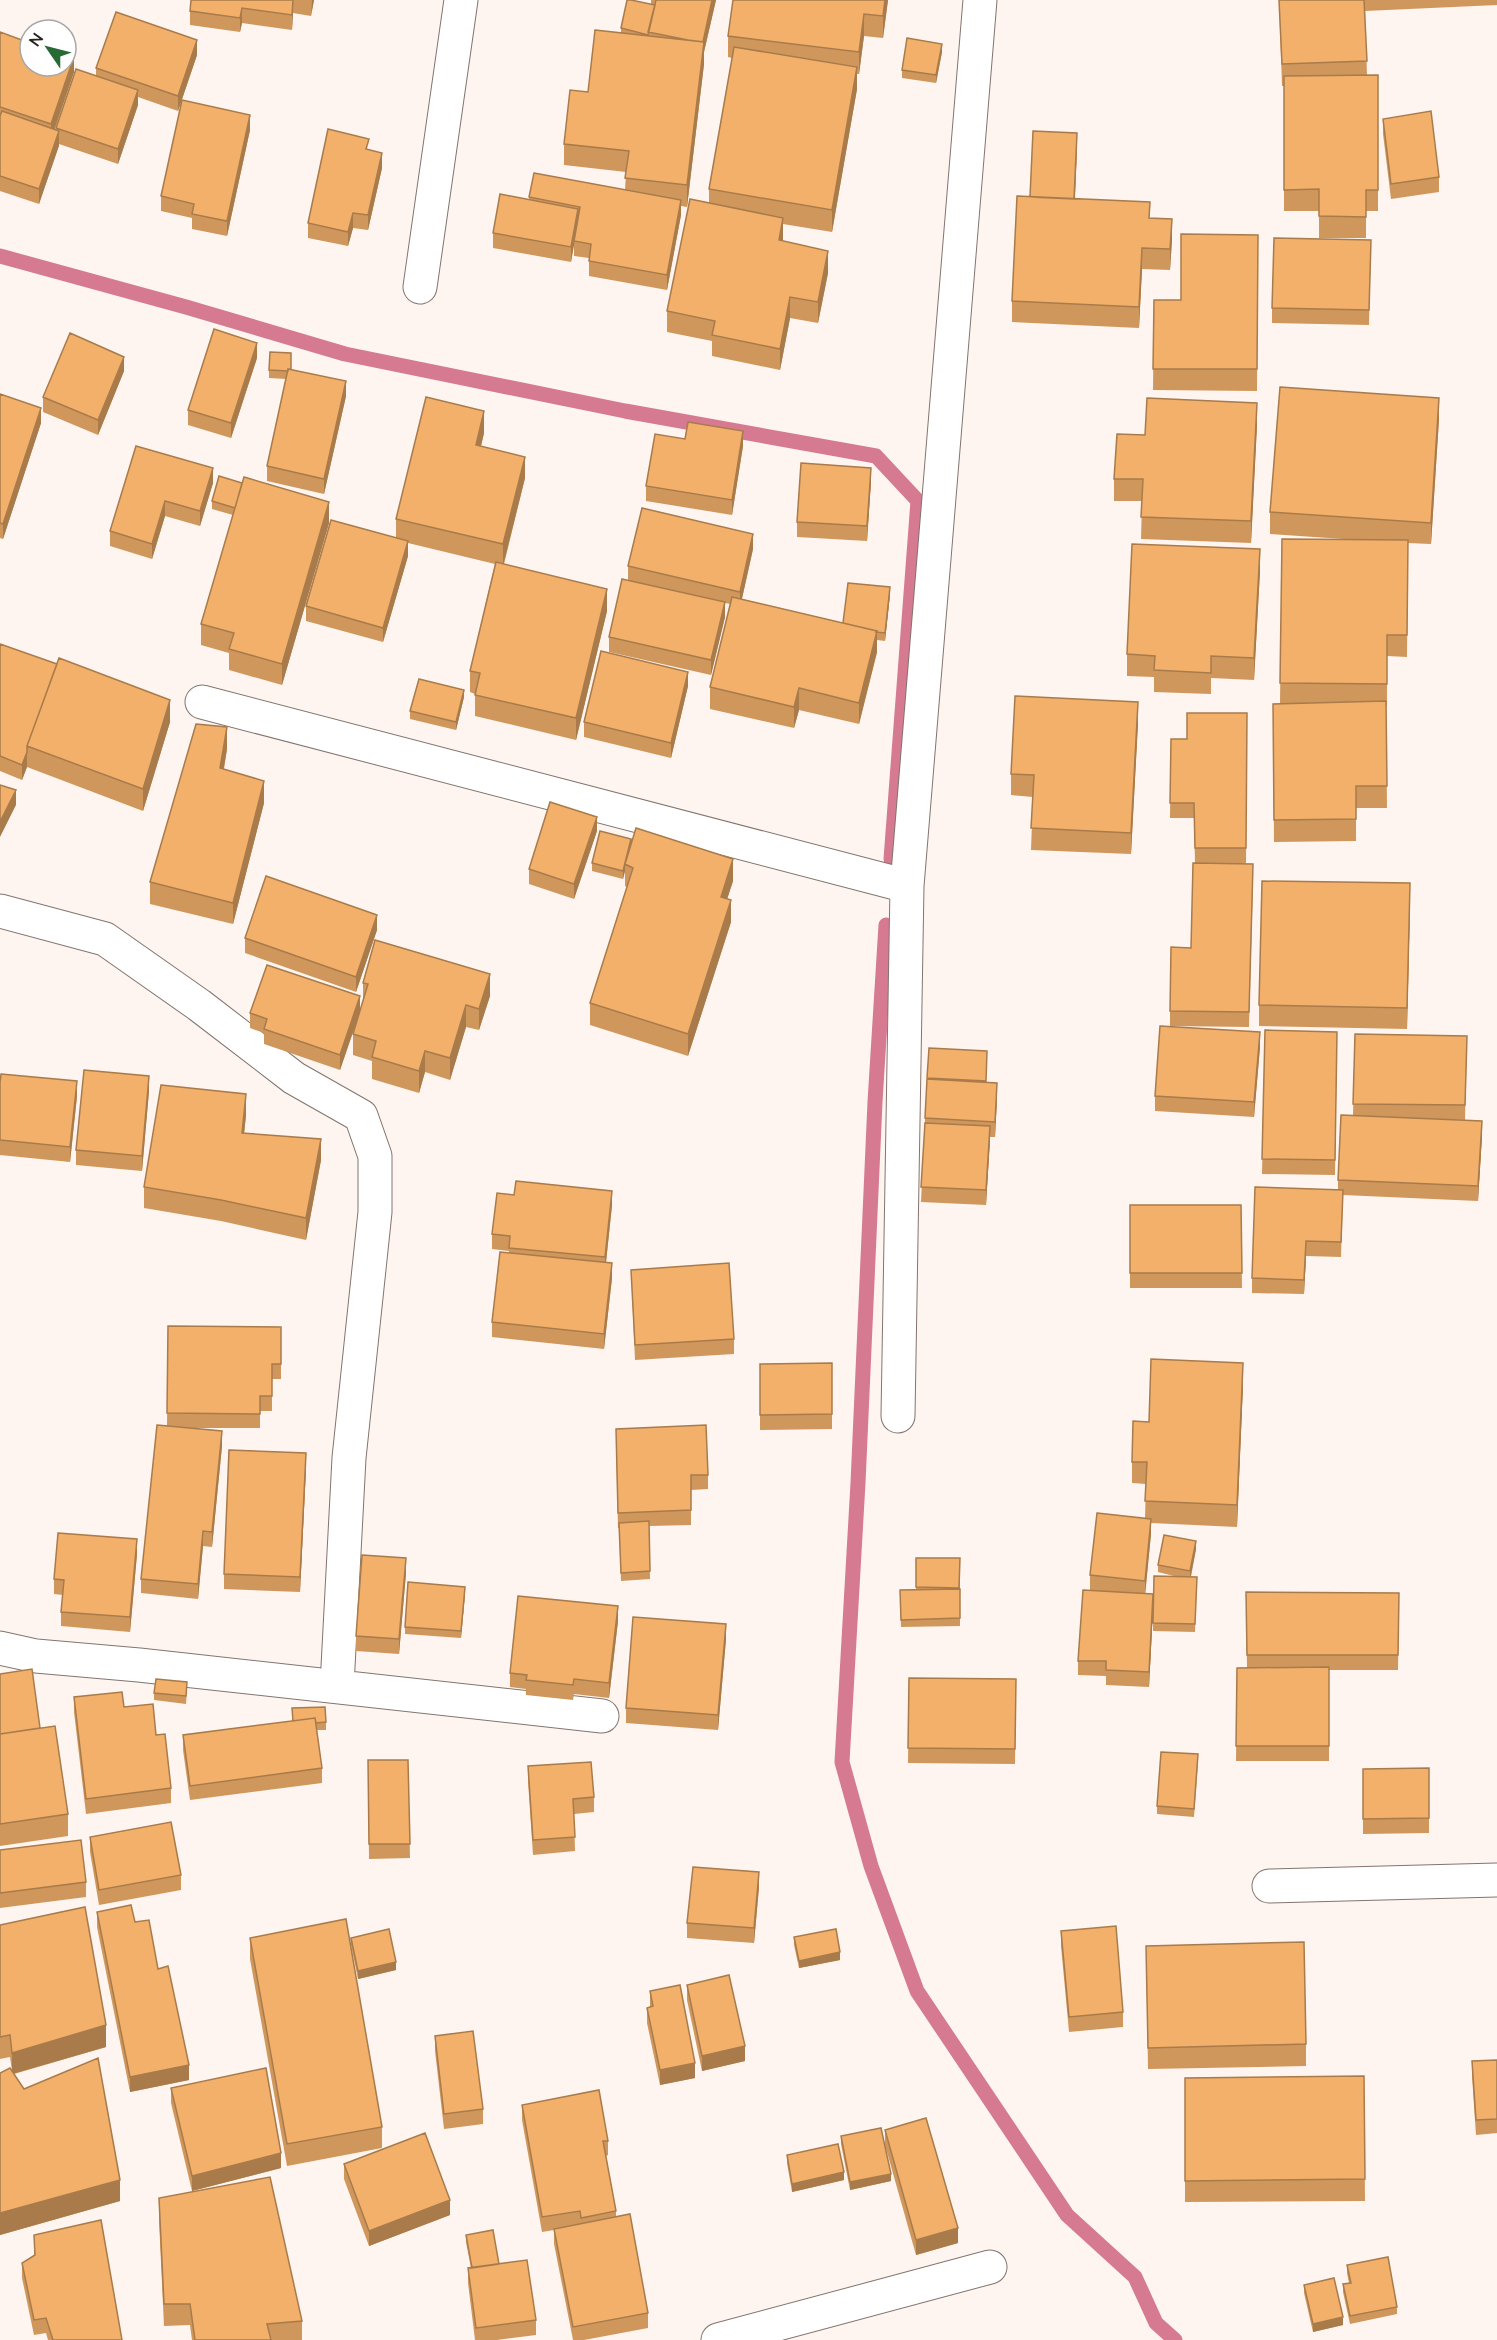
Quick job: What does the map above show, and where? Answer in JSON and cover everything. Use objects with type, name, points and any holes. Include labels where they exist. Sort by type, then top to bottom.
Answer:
[{"type":"street","points":[[420,287],[461,0]]},
{"type":"street","points":[[898,1416],[907,886],[980,0]]},
{"type":"street","points":[[202,702],[907,886]]},
{"type":"street","points":[[0,911],[105,939],[200,1005],[294,1078],[360,1116],[375,1156],[375,1212],[350,1458],[337,1686]]},
{"type":"street","points":[[0,1648],[36,1656],[337,1686],[602,1716]]},
{"type":"street","points":[[1269,1886],[1497,1880]]},
{"type":"street","points":[[718,2340],[990,2267]]},
{"type":"building","points":[[191,0],[293,0],[292,15],[242,8],[240,18],[190,11]]},
{"type":"building","points":[[627,0],[655,5],[648,35],[621,28]]},
{"type":"building","points":[[656,0],[712,0],[703,42],[648,32]]},
{"type":"building","points":[[733,0],[885,0],[883,16],[864,14],[859,52],[728,36]]},
{"type":"building","points":[[1279,0],[1364,0],[1367,61],[1282,64]]},
{"type":"building","points":[[116,12],[197,40],[178,96],[96,68]]},
{"type":"building","points":[[595,30],[704,42],[687,185],[625,178],[629,151],[564,144],[570,90],[588,92]]},
{"type":"building","points":[[0,32],[18,39],[18,78],[67,78],[51,124],[0,107]]},
{"type":"building","points":[[907,38],[942,44],[936,75],[902,70]]},
{"type":"building","points":[[734,47],[857,67],[832,210],[709,189]]},
{"type":"building","points":[[78,70],[138,90],[118,149],[56,128],[73,78],[78,78]]},
{"type":"building","points":[[1378,75],[1378,190],[1366,190],[1366,217],[1319,216],[1319,189],[1284,190],[1284,76]]},
{"type":"building","points":[[182,100],[250,115],[227,221],[192,214],[194,204],[161,196]]},
{"type":"building","points":[[2,111],[59,131],[39,189],[0,176],[0,116]]},
{"type":"building","points":[[1431,111],[1439,177],[1391,184],[1383,119]]},
{"type":"building","points":[[328,129],[369,139],[366,149],[382,153],[368,215],[353,213],[348,232],[308,223]]},
{"type":"building","points":[[1033,131],[1077,133],[1074,199],[1030,197]]},
{"type":"building","points":[[534,173],[681,200],[667,275],[589,261],[591,244],[574,241],[580,207],[529,197]]},
{"type":"building","points":[[500,194],[578,209],[571,247],[493,233]]},
{"type":"building","points":[[1017,196],[1150,202],[1149,218],[1172,219],[1170,249],[1142,248],[1139,307],[1012,301]]},
{"type":"building","points":[[690,199],[783,218],[779,240],[828,251],[818,302],[790,297],[780,349],[712,335],[715,321],[667,311]]},
{"type":"building","points":[[1181,234],[1258,235],[1257,369],[1153,369],[1154,300],[1181,300]]},
{"type":"building","points":[[1274,238],[1371,240],[1369,310],[1272,308]]},
{"type":"building","points":[[214,329],[257,343],[231,423],[188,410]]},
{"type":"building","points":[[70,333],[124,357],[98,420],[43,397]]},
{"type":"building","points":[[270,352],[291,353],[291,369],[288,371],[269,370]]},
{"type":"building","points":[[288,369],[346,381],[324,479],[267,466]]},
{"type":"building","points":[[1280,387],[1439,398],[1431,523],[1270,512]]},
{"type":"building","points":[[0,394],[41,408],[3,524],[0,523]]},
{"type":"building","points":[[426,397],[484,411],[476,445],[525,457],[503,544],[396,519]]},
{"type":"building","points":[[1147,398],[1257,403],[1251,521],[1141,517],[1143,479],[1114,479],[1117,434],[1145,435]]},
{"type":"building","points":[[688,422],[743,431],[732,500],[646,486],[655,434],[685,439]]},
{"type":"building","points":[[136,446],[213,468],[200,511],[165,501],[152,544],[110,531]]},
{"type":"building","points":[[801,463],[871,468],[867,526],[797,522]]},
{"type":"building","points":[[219,476],[242,483],[235,508],[212,501]]},
{"type":"building","points":[[244,477],[329,502],[282,664],[229,649],[234,633],[201,624]]},
{"type":"building","points":[[642,508],[753,534],[740,592],[628,566]]},
{"type":"building","points":[[331,520],[408,541],[383,628],[306,606]]},
{"type":"building","points":[[1282,539],[1408,540],[1407,635],[1387,635],[1387,684],[1280,683]]},
{"type":"building","points":[[1132,544],[1260,549],[1254,658],[1211,656],[1211,673],[1154,670],[1155,656],[1127,654]]},
{"type":"building","points":[[496,562],[607,589],[576,718],[475,695],[480,673],[470,671]]},
{"type":"building","points":[[622,579],[725,602],[711,660],[609,637]]},
{"type":"building","points":[[848,583],[890,587],[885,633],[843,623]]},
{"type":"building","points":[[732,597],[877,631],[859,703],[799,688],[794,707],[710,687]]},
{"type":"building","points":[[0,644],[57,664],[22,765],[0,756]]},
{"type":"building","points":[[601,651],[688,672],[671,743],[584,722]]},
{"type":"building","points":[[59,658],[170,700],[143,789],[27,746]]},
{"type":"building","points":[[419,679],[464,690],[456,722],[410,711]]},
{"type":"building","points":[[1015,696],[1138,702],[1131,833],[1031,828],[1034,775],[1011,774]]},
{"type":"building","points":[[1386,701],[1387,786],[1356,786],[1356,819],[1274,820],[1273,704]]},
{"type":"building","points":[[1187,713],[1247,713],[1246,848],[1195,848],[1194,803],[1170,803],[1171,739],[1187,739]]},
{"type":"building","points":[[196,724],[227,727],[220,768],[264,781],[233,903],[150,882]]},
{"type":"building","points":[[0,785],[16,790],[0,822]]},
{"type":"building","points":[[550,802],[597,817],[574,884],[529,869]]},
{"type":"building","points":[[636,828],[733,859],[721,897],[731,900],[688,1034],[590,1003],[633,868],[625,864]]},
{"type":"building","points":[[600,831],[631,839],[623,871],[592,863]]},
{"type":"building","points":[[1193,863],[1253,864],[1249,1012],[1170,1011],[1171,947],[1191,948]]},
{"type":"building","points":[[266,876],[377,915],[356,977],[245,938]]},
{"type":"building","points":[[1262,881],[1410,883],[1407,1008],[1259,1005]]},
{"type":"building","points":[[375,940],[490,974],[479,1009],[466,1005],[450,1058],[425,1051],[419,1071],[372,1057],[376,1041],[353,1034],[368,984],[363,983]]},
{"type":"building","points":[[267,965],[360,996],[340,1055],[264,1029],[267,1019],[250,1013]]},
{"type":"building","points":[[1160,1026],[1260,1032],[1254,1102],[1155,1096]]},
{"type":"building","points":[[1265,1030],[1337,1032],[1335,1160],[1262,1159]]},
{"type":"building","points":[[1355,1034],[1467,1036],[1465,1105],[1353,1104]]},
{"type":"building","points":[[929,1048],[987,1051],[986,1081],[927,1078]]},
{"type":"building","points":[[84,1070],[149,1076],[142,1156],[76,1150]]},
{"type":"building","points":[[1,1074],[77,1081],[70,1147],[0,1140]]},
{"type":"building","points":[[927,1079],[997,1083],[995,1122],[925,1118]]},
{"type":"building","points":[[161,1085],[246,1094],[242,1133],[321,1139],[306,1218],[144,1187]]},
{"type":"building","points":[[1341,1115],[1482,1121],[1478,1186],[1338,1180]]},
{"type":"building","points":[[925,1123],[990,1126],[986,1190],[921,1187]]},
{"type":"building","points":[[516,1181],[612,1191],[605,1257],[509,1248],[510,1236],[492,1234],[497,1193],[514,1195]]},
{"type":"building","points":[[1255,1187],[1343,1190],[1341,1242],[1306,1241],[1304,1280],[1252,1278]]},
{"type":"building","points":[[1130,1205],[1241,1205],[1242,1273],[1130,1273]]},
{"type":"building","points":[[500,1252],[612,1263],[604,1334],[492,1322]]},
{"type":"building","points":[[729,1263],[734,1339],[635,1345],[631,1270]]},
{"type":"building","points":[[168,1326],[281,1327],[281,1364],[272,1364],[272,1396],[260,1396],[260,1414],[167,1413]]},
{"type":"building","points":[[1151,1359],[1243,1363],[1237,1505],[1145,1501],[1147,1462],[1132,1462],[1133,1421],[1149,1422]]},
{"type":"building","points":[[832,1363],[832,1414],[760,1415],[760,1364]]},
{"type":"building","points":[[157,1425],[222,1431],[212,1532],[203,1531],[198,1584],[141,1579]]},
{"type":"building","points":[[706,1425],[708,1475],[691,1475],[691,1510],[618,1513],[616,1429]]},
{"type":"building","points":[[229,1450],[306,1453],[300,1577],[224,1574]]},
{"type":"building","points":[[1097,1513],[1151,1519],[1145,1581],[1090,1575]]},
{"type":"building","points":[[649,1521],[650,1571],[621,1573],[619,1523]]},
{"type":"building","points":[[58,1533],[137,1539],[130,1617],[61,1612],[64,1580],[54,1579]]},
{"type":"building","points":[[1164,1535],[1196,1541],[1190,1571],[1158,1565]]},
{"type":"building","points":[[362,1555],[406,1558],[399,1639],[356,1636]]},
{"type":"building","points":[[916,1558],[960,1558],[959,1588],[916,1587]]},
{"type":"building","points":[[1154,1576],[1197,1577],[1195,1624],[1153,1623]]},
{"type":"building","points":[[408,1582],[465,1587],[461,1631],[405,1627]]},
{"type":"building","points":[[960,1589],[960,1618],[901,1620],[900,1590]]},
{"type":"building","points":[[1083,1590],[1153,1594],[1149,1672],[1106,1670],[1106,1661],[1078,1661]]},
{"type":"building","points":[[1246,1592],[1399,1593],[1398,1655],[1247,1655]]},
{"type":"building","points":[[518,1596],[618,1606],[609,1683],[574,1679],[573,1685],[526,1680],[527,1675],[510,1673]]},
{"type":"building","points":[[633,1617],[726,1624],[718,1715],[626,1708]]},
{"type":"building","points":[[1329,1667],[1329,1746],[1236,1746],[1237,1668]]},
{"type":"building","points":[[32,1669],[40,1728],[0,1734],[0,1674]]},
{"type":"building","points":[[909,1678],[1016,1679],[1015,1749],[908,1748]]},
{"type":"building","points":[[156,1679],[187,1682],[186,1696],[154,1693]]},
{"type":"building","points":[[122,1692],[124,1707],[153,1704],[156,1735],[165,1734],[171,1788],[86,1799],[74,1697]]},
{"type":"building","points":[[325,1707],[326,1722],[316,1723],[315,1718],[293,1721],[292,1708]]},
{"type":"building","points":[[315,1718],[322,1768],[190,1786],[183,1735]]},
{"type":"building","points":[[55,1726],[68,1814],[0,1824],[0,1734]]},
{"type":"building","points":[[1161,1752],[1198,1754],[1194,1809],[1157,1806]]},
{"type":"building","points":[[368,1760],[408,1760],[410,1844],[369,1844]]},
{"type":"building","points":[[591,1762],[594,1797],[573,1799],[575,1837],[533,1840],[528,1766]]},
{"type":"building","points":[[1429,1768],[1429,1818],[1363,1819],[1363,1769]]},
{"type":"building","points":[[171,1822],[181,1875],[99,1890],[90,1837]]},
{"type":"building","points":[[81,1840],[86,1882],[0,1893],[0,1850]]},
{"type":"building","points":[[693,1867],[759,1872],[754,1928],[687,1923]]},
{"type":"building","points":[[131,1905],[135,1922],[149,1920],[158,1969],[168,1966],[189,2065],[130,2077],[97,1912]]},
{"type":"building","points":[[85,1907],[106,2025],[12,2053],[10,2035],[0,2037],[0,1925]]},
{"type":"building","points":[[346,1919],[382,2127],[287,2144],[250,1938]]},
{"type":"building","points":[[1116,1926],[1123,2012],[1069,2017],[1061,1931]]},
{"type":"building","points":[[389,1929],[396,1962],[358,1971],[351,1938]]},
{"type":"building","points":[[836,1929],[840,1952],[799,1961],[794,1937]]},
{"type":"building","points":[[1304,1942],[1306,2044],[1148,2048],[1146,1946]]},
{"type":"building","points":[[729,1975],[745,2046],[702,2056],[687,1985]]},
{"type":"building","points":[[680,1985],[695,2063],[660,2070],[647,2008],[653,2006],[650,1991]]},
{"type":"building","points":[[473,2031],[483,2109],[444,2114],[435,2036]]},
{"type":"building","points":[[98,2058],[120,2180],[0,2213],[0,2073],[10,2068],[24,2089]]},
{"type":"building","points":[[1497,2060],[1497,2119],[1476,2120],[1472,2061]]},
{"type":"building","points":[[266,2068],[281,2153],[192,2176],[171,2088]]},
{"type":"building","points":[[1364,2076],[1365,2179],[1185,2181],[1185,2078]]},
{"type":"building","points":[[599,2090],[608,2141],[603,2141],[616,2211],[581,2218],[580,2211],[542,2217],[522,2105]]},
{"type":"building","points":[[926,2118],[958,2228],[916,2240],[885,2130]]},
{"type":"building","points":[[881,2128],[891,2174],[850,2182],[841,2136]]},
{"type":"building","points":[[425,2133],[450,2200],[369,2231],[344,2164]]},
{"type":"building","points":[[838,2144],[844,2172],[792,2184],[787,2155]]},
{"type":"building","points":[[270,2177],[302,2321],[267,2324],[271,2340],[195,2340],[190,2304],[164,2304],[159,2198]]},
{"type":"building","points":[[630,2214],[648,2313],[573,2327],[554,2229]]},
{"type":"building","points":[[101,2220],[122,2340],[53,2340],[46,2318],[34,2320],[22,2263],[35,2255],[34,2235]]},
{"type":"building","points":[[493,2230],[499,2264],[472,2268],[466,2235]]},
{"type":"building","points":[[1388,2257],[1397,2307],[1350,2316],[1343,2284],[1351,2283],[1347,2265]]},
{"type":"building","points":[[527,2260],[536,2320],[476,2328],[468,2268]]},
{"type":"building","points":[[1334,2278],[1343,2317],[1313,2324],[1304,2285]]},
{"type":"waterway","points":[[0,256],[345,354],[625,411],[876,456],[918,501],[891,859]]},
{"type":"waterway","points":[[886,925],[842,1762],[871,1866],[917,1991],[1067,2215],[1135,2277],[1156,2323],[1175,2340]]}]
